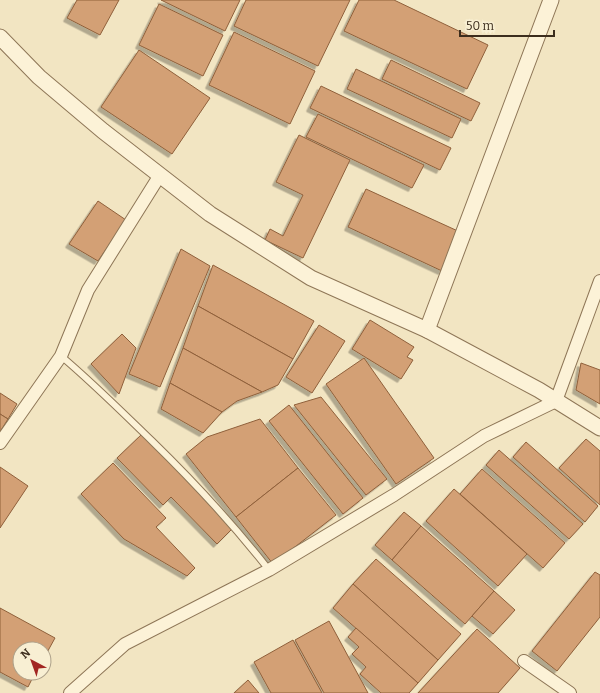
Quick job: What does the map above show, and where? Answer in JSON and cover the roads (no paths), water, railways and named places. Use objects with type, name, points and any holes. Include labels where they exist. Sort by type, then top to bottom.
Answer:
[{"type":"street","points":[[427,330],[551,0]]},
{"type":"street","points":[[0,37],[39,77],[103,131],[210,214],[311,278],[427,330],[556,401],[600,428]]},
{"type":"street","points":[[0,443],[60,356],[88,290],[160,175]]},
{"type":"street","points":[[72,692],[125,644],[269,570],[394,495],[484,436],[556,401],[600,281]]},
{"type":"street","points":[[524,661],[570,693]]},
{"type":"lane","points":[[60,356],[88,379],[196,485],[244,538],[269,570]]}]
